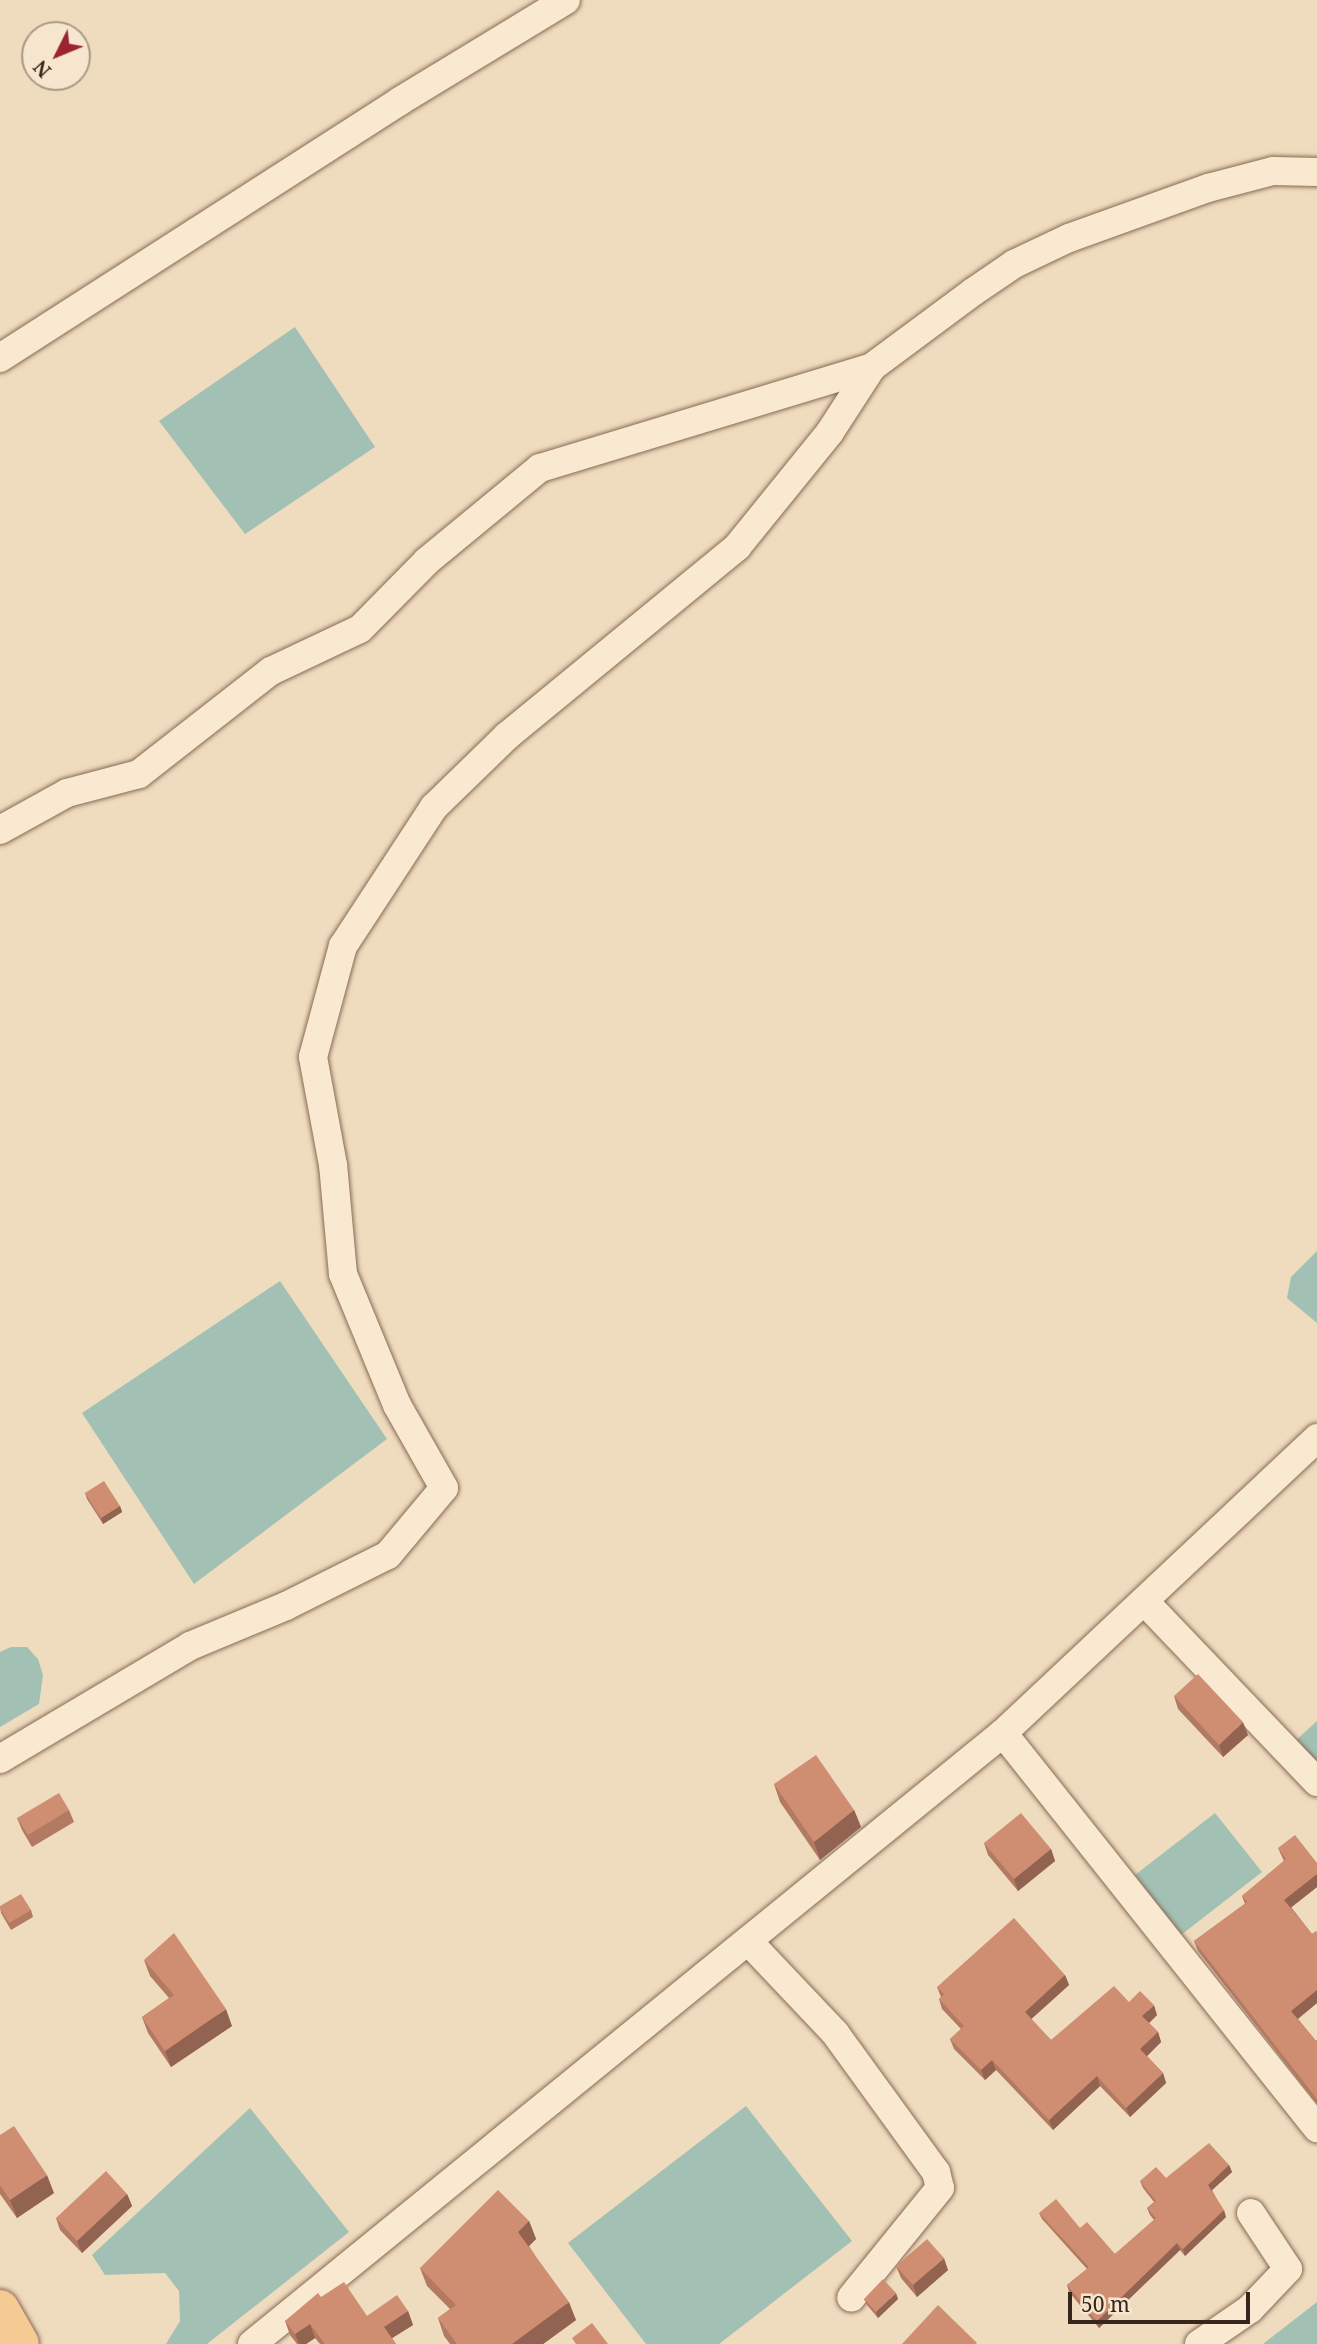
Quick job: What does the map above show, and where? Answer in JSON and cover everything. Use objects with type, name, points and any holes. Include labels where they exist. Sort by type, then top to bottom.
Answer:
[{"type":"main road","points":[[0,2309],[20,2344]]},
{"type":"street","points":[[0,358],[400,101],[566,0]]},
{"type":"street","points":[[0,830],[67,793],[139,774],[271,671],[360,629],[427,561],[540,468],[872,367],[1014,264],[1069,238],[1208,188],[1273,171],[1317,172]]},
{"type":"street","points":[[0,1759],[190,1646],[286,1606],[388,1555],[444,1488],[397,1405],[343,1274],[332,1165],[313,1057],[343,946],[434,807],[507,736],[737,547],[830,432],[872,367]]},
{"type":"street","points":[[252,2344],[1003,1733],[1317,1438]]},
{"type":"street","points":[[1145,1602],[1317,1782]]},
{"type":"street","points":[[1003,1733],[1317,2127]]},
{"type":"street","points":[[748,1941],[835,2033],[936,2172],[940,2188],[852,2298]]},
{"type":"street","points":[[1199,2344],[1250,2309],[1288,2269],[1251,2213]]},
{"type":"shaded area","points":[[295,327],[375,447],[245,534],[159,421]]},
{"type":"shaded area","points":[[1317,1251],[1317,1323],[1287,1298],[1291,1277]]},
{"type":"shaded area","points":[[280,1281],[387,1439],[194,1584],[82,1413]]},
{"type":"shaded area","points":[[11,1647],[27,1647],[38,1659],[43,1675],[39,1704],[0,1727],[0,1652]]},
{"type":"shaded area","points":[[1317,1721],[1317,1769],[1293,1743]]},
{"type":"shaded area","points":[[1215,1813],[1262,1872],[1181,1935],[1135,1875]]},
{"type":"shaded area","points":[[746,2106],[852,2241],[719,2344],[646,2344],[568,2243]]},
{"type":"shaded area","points":[[250,2108],[349,2232],[207,2344],[166,2344],[180,2321],[179,2291],[165,2273],[105,2275],[92,2255]]},
{"type":"shaded area","points":[[1317,2302],[1317,2344],[1263,2344]]},
{"type":"building","points":[[104,1481],[120,1506],[101,1518],[85,1493]]},
{"type":"building","points":[[1198,1674],[1243,1722],[1219,1745],[1174,1696]]},
{"type":"building","points":[[816,1755],[854,1810],[814,1842],[774,1784]]},
{"type":"building","points":[[59,1793],[69,1810],[28,1835],[17,1818]]},
{"type":"building","points":[[1021,1813],[1051,1849],[1014,1879],[984,1843]]},
{"type":"building","points":[[1295,1835],[1317,1863],[1317,1874],[1284,1900],[1312,1934],[1317,1932],[1317,1990],[1291,2011],[1317,2040],[1317,2099],[1194,1941],[1247,1902],[1242,1896],[1286,1859],[1278,1848]]},
{"type":"building","points":[[21,1894],[31,1910],[9,1923],[0,1906]]},
{"type":"building","points":[[1014,1918],[1065,1975],[1025,2012],[1051,2040],[1114,1986],[1129,2002],[1140,1991],[1154,2005],[1142,2016],[1158,2032],[1140,2049],[1163,2073],[1126,2108],[1097,2076],[1049,2120],[992,2060],[981,2070],[950,2039],[964,2026],[939,1999],[944,1994],[937,1987]]},
{"type":"building","points":[[174,1933],[226,2009],[165,2051],[142,2017],[174,1995],[144,1960]]},
{"type":"building","points":[[14,2126],[47,2175],[10,2200],[0,2185],[0,2135]]},
{"type":"building","points":[[1209,2143],[1229,2165],[1208,2185],[1224,2210],[1183,2249],[1177,2243],[1097,2321],[1067,2285],[1089,2267],[1039,2213],[1056,2199],[1080,2228],[1087,2222],[1115,2254],[1156,2218],[1147,2208],[1156,2201],[1140,2181],[1156,2167],[1166,2178]]},
{"type":"building","points":[[106,2171],[127,2194],[77,2241],[56,2218]]},
{"type":"building","points":[[498,2190],[529,2221],[518,2232],[569,2302],[512,2344],[457,2344],[438,2318],[456,2305],[420,2268]]},
{"type":"building","points":[[927,2239],[944,2258],[913,2285],[896,2266]]},
{"type":"building","points":[[883,2279],[896,2293],[876,2312],[864,2299]]},
{"type":"building","points":[[344,2282],[367,2316],[397,2295],[408,2311],[384,2327],[396,2344],[325,2344],[310,2324],[295,2334],[285,2321],[318,2293],[321,2297]]},
{"type":"building","points":[[938,2305],[977,2343],[976,2344],[902,2344]]},
{"type":"building","points":[[592,2323],[608,2344],[576,2344],[572,2338]]}]
